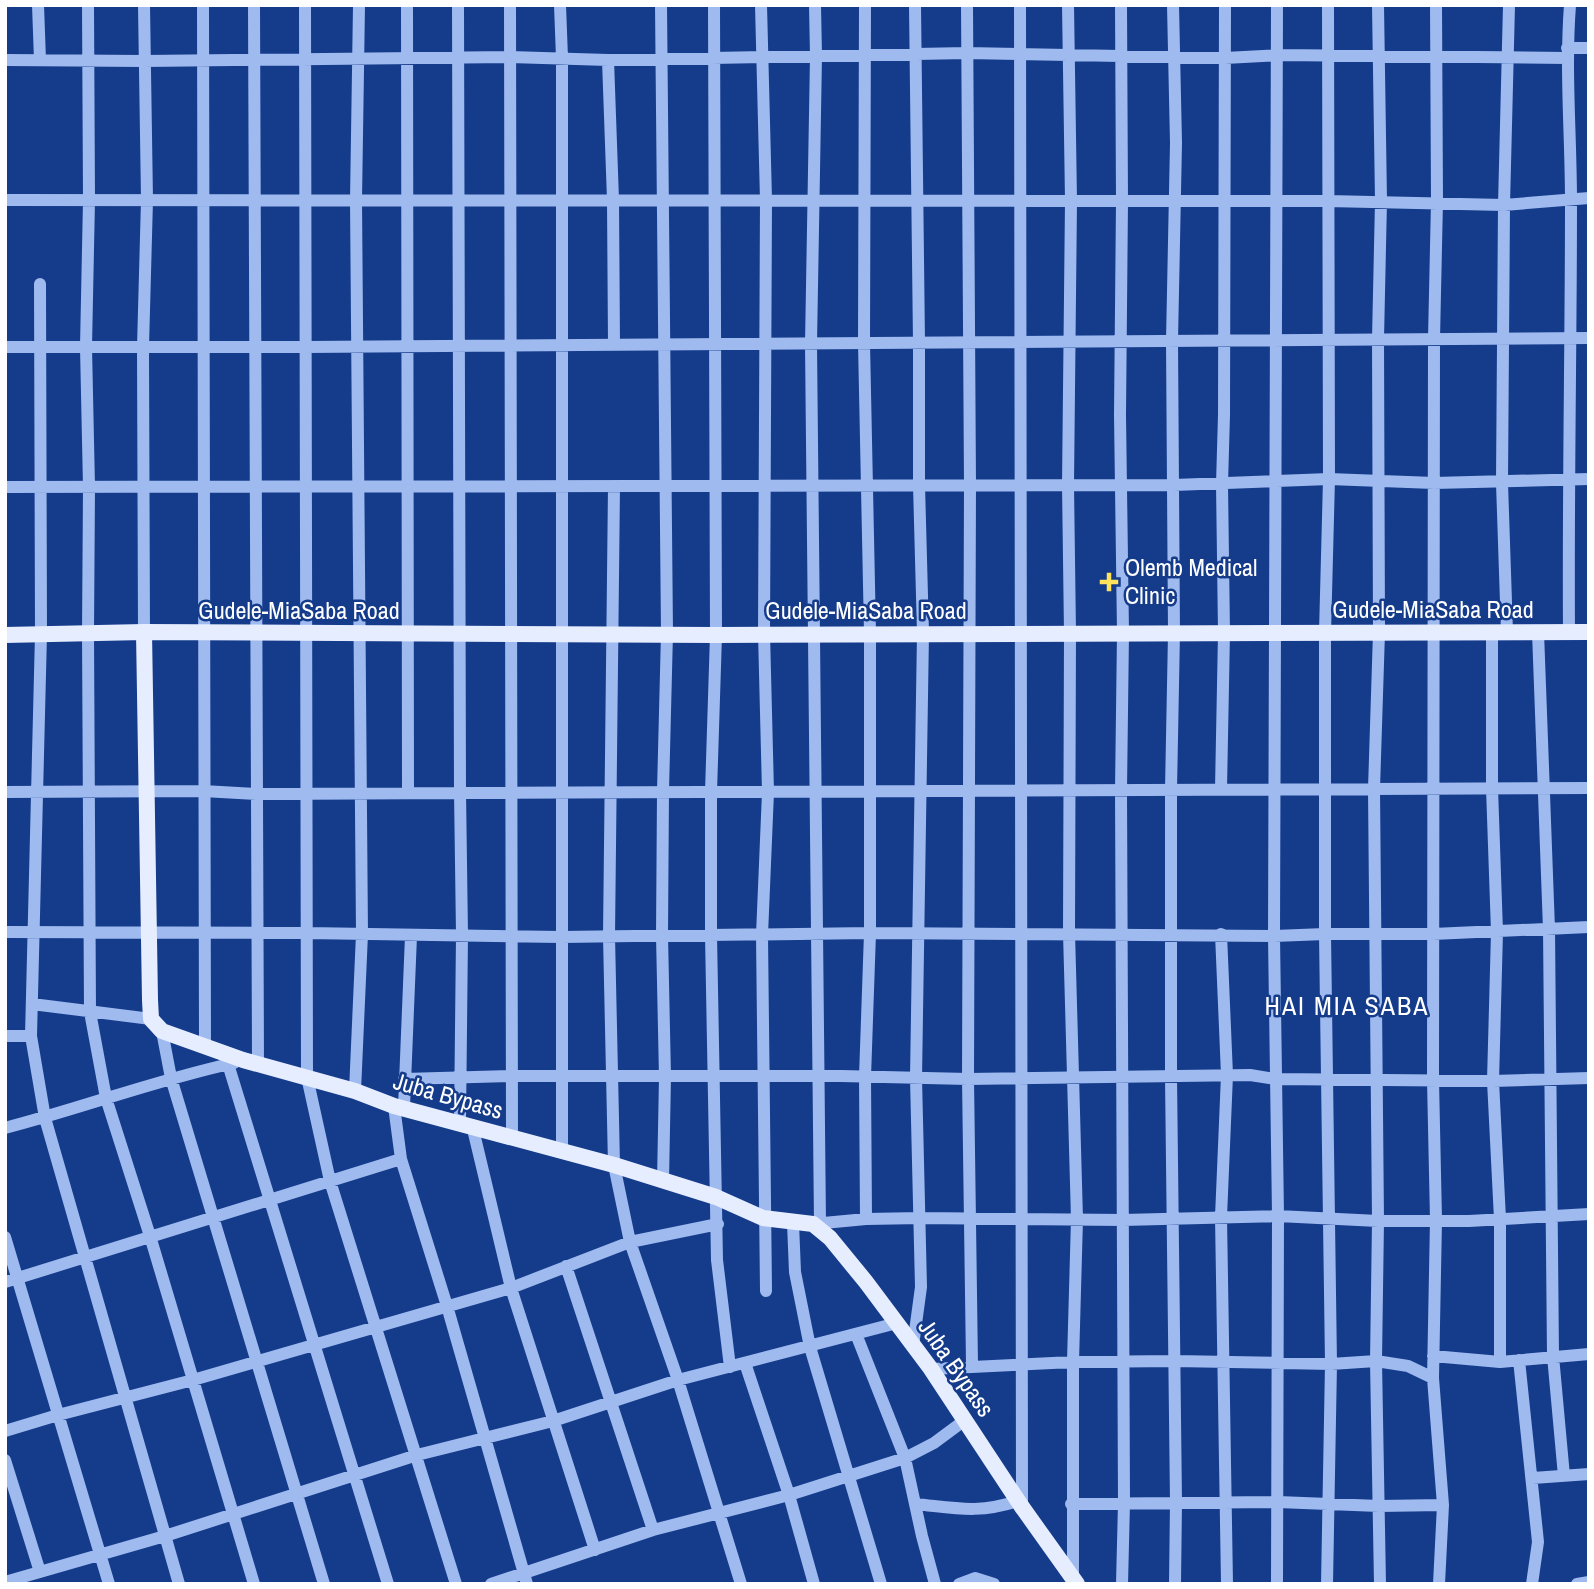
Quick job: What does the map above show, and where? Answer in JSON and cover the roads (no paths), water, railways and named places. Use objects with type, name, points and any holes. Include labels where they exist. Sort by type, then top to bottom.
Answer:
[{"type":"main road","name":"Gudele-MiaSaba Road","points":[[144,632],[716,635],[1589,632]]},
{"type":"main road","points":[[5,635],[144,632],[150,933],[157,1025]]},
{"type":"main road","name":"Juba Bypass","points":[[157,1025],[243,1063],[307,1077],[399,1106],[614,1165],[716,1197],[763,1218],[817,1224],[931,1368],[1020,1504],[1075,1580]]},
{"type":"street","points":[[38,5],[40,61]]},
{"type":"street","points":[[88,5],[89,200],[86,347],[89,487],[90,1012],[106,1098],[254,1584]]},
{"type":"street","points":[[144,5],[147,200],[143,347],[144,632]]},
{"type":"street","points":[[203,5],[205,1048]]},
{"type":"street","points":[[254,5],[257,933],[243,1063],[271,1199],[388,1584]]},
{"type":"street","points":[[305,5],[307,1077],[330,1181],[456,1584]]},
{"type":"street","points":[[355,1091],[362,934],[356,200],[359,5]]},
{"type":"street","points":[[407,5],[408,793]]},
{"type":"street","points":[[458,5],[462,934],[460,1078],[466,1124],[511,1288],[595,1550]]},
{"type":"street","points":[[510,5],[512,1138]]},
{"type":"street","points":[[559,5],[562,58],[562,1152]]},
{"type":"street","points":[[661,5],[667,634],[663,791],[663,1181]]},
{"type":"street","points":[[714,5],[716,635],[711,792],[711,935],[717,1260],[730,1367]]},
{"type":"street","points":[[761,5],[766,200],[764,633],[768,792],[762,935],[763,1218],[766,1291]]},
{"type":"street","points":[[815,5],[811,344],[818,791],[817,1224],[866,1219],[921,1218],[1173,1220],[1278,1216],[1378,1221],[1589,1214]]},
{"type":"street","points":[[865,5],[865,485],[870,633],[866,1219]]},
{"type":"street","points":[[913,1346],[921,1287],[916,1078],[923,633],[919,485],[915,5]]},
{"type":"street","points":[[967,5],[970,485],[968,1218],[972,1365]]},
{"type":"street","points":[[915,1504],[969,1510],[1020,1504],[1020,5]]},
{"type":"street","points":[[1068,5],[1071,201],[1068,485],[1069,933],[1077,1220],[1071,1504],[1075,1580]]},
{"type":"street","points":[[1121,5],[1121,790],[1124,1077],[1122,1584]]},
{"type":"street","points":[[1173,5],[1176,143],[1172,341],[1174,633],[1171,1077],[1177,1502],[1175,1584]]},
{"type":"street","points":[[1221,789],[1224,633],[1222,484],[1225,5]]},
{"type":"street","points":[[1277,5],[1279,55],[1274,936],[1278,1216],[1277,1584]]},
{"type":"street","points":[[1327,1584],[1331,1364],[1325,934],[1325,633],[1329,480],[1328,5]]},
{"type":"street","points":[[1378,5],[1381,201],[1378,340],[1380,481],[1374,789],[1378,1221],[1376,1361],[1380,1584]]},
{"type":"street","points":[[1436,5],[1433,934],[1436,1220],[1433,1378],[1443,1505],[1439,1584]]},
{"type":"street","points":[[1500,1362],[1500,1219],[1493,1081],[1497,932],[1492,788],[1500,632],[1504,205],[1509,5]]},
{"type":"street","points":[[1569,632],[1571,199],[1567,53],[1570,5]]},
{"type":"street","points":[[5,60],[203,61],[359,57],[608,60],[967,53],[1225,58],[1379,55],[1509,59],[1589,48]]},
{"type":"street","points":[[608,60],[614,345]]},
{"type":"street","points":[[5,200],[1174,200],[1437,201],[1504,205],[1589,198]]},
{"type":"street","points":[[40,284],[41,634],[31,1036],[45,1118],[179,1584]]},
{"type":"street","points":[[5,347],[306,348],[1589,338]]},
{"type":"street","points":[[5,486],[1174,485],[1275,480],[1434,484],[1589,479]]},
{"type":"street","points":[[614,486],[609,936],[614,1165],[630,1242],[678,1380],[741,1584]]},
{"type":"street","points":[[1538,632],[1549,929],[1553,1356],[1564,1476]]},
{"type":"street","points":[[5,792],[203,790],[306,794],[1589,788]]},
{"type":"street","points":[[5,932],[411,936],[462,934],[561,937],[818,933],[1274,936],[1433,934],[1589,927]]},
{"type":"street","points":[[1221,934],[1227,1075],[1221,1217],[1227,1584]]},
{"type":"street","points":[[411,936],[404,1079],[399,1106],[401,1158],[526,1579]]},
{"type":"street","points":[[32,1004],[157,1025],[324,1584]]},
{"type":"street","points":[[5,1036],[31,1036]]},
{"type":"street","points":[[5,1128],[171,1078],[243,1063]]},
{"type":"street","points":[[404,1079],[562,1076],[968,1079],[1227,1075],[1275,1079],[1493,1081],[1589,1078]]},
{"type":"street","points":[[12,1280],[401,1158]]},
{"type":"street","points":[[793,1223],[795,1272],[810,1347],[881,1584]]},
{"type":"street","points":[[5,1431],[511,1288],[630,1242],[718,1224]]},
{"type":"street","points":[[5,1237],[12,1280],[58,1415],[109,1584]]},
{"type":"street","points":[[566,1266],[653,1531]]},
{"type":"street","points":[[5,1582],[165,1536],[417,1455],[553,1421],[678,1380],[897,1323]]},
{"type":"street","points":[[856,1334],[905,1458],[935,1584]]},
{"type":"street","points":[[1433,1356],[1500,1362],[1589,1354]]},
{"type":"street","points":[[1519,1360],[1538,1542],[1532,1584]]},
{"type":"street","points":[[931,1368],[1073,1362],[1331,1364],[1376,1361],[1408,1366],[1433,1378]]},
{"type":"street","points":[[745,1363],[789,1495],[814,1584]]},
{"type":"street","points":[[491,1584],[526,1579],[595,1550],[653,1531],[789,1495],[905,1458],[934,1443],[965,1420]]},
{"type":"street","points":[[5,1460],[40,1572]]},
{"type":"street","points":[[1533,1478],[1589,1474]]},
{"type":"street","points":[[1071,1504],[1278,1502],[1378,1506],[1443,1505]]},
{"type":"street","points":[[960,1584],[975,1578],[994,1584]]},
{"type":"street","points":[[1577,1584],[1589,1581]]},
{"type":"place","name":"Olemb Medical Clinic","points":[[1109,582]]},
{"type":"district","name":"HAI MIA SABA","points":[[1347,1006]]}]
